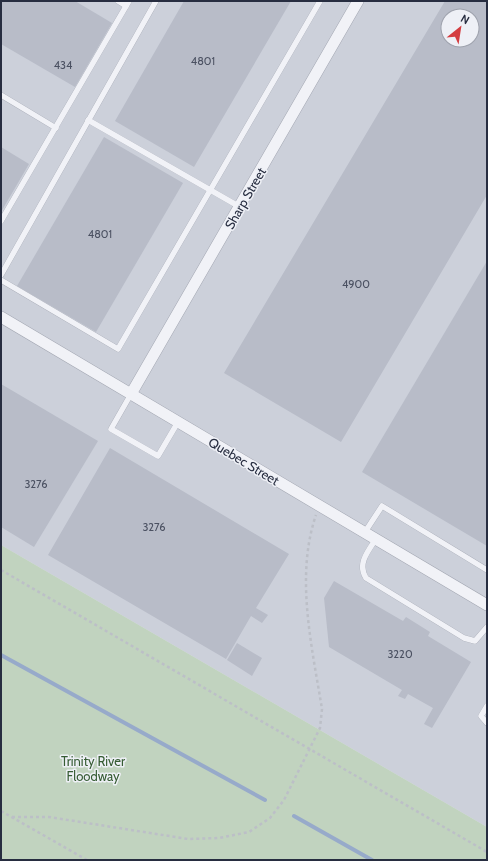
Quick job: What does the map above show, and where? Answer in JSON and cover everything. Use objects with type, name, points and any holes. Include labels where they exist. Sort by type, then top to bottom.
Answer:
[{"type":"street","name":"Sharp Street","points":[[131,394],[358,1]]},
{"type":"street","name":"Quebec Street","points":[[1,317],[487,605]]},
{"type":"lane","points":[[1,221],[128,3],[118,1]]},
{"type":"lane","points":[[1,275],[156,1]]},
{"type":"lane","points":[[1,280],[118,349],[320,1]]},
{"type":"lane","points":[[1,95],[56,128]]},
{"type":"lane","points":[[88,120],[240,207]]},
{"type":"lane","points":[[131,394],[111,429],[158,456],[178,422]]},
{"type":"lane","points":[[365,532],[382,506],[487,570]]},
{"type":"lane","points":[[376,539],[362,565],[362,572],[366,578],[464,638],[475,641],[487,627]]},
{"type":"lane","points":[[487,706],[481,716],[487,723]]},
{"type":"path","points":[[12,817],[48,817],[188,839],[218,838],[249,832],[270,818],[284,800],[320,728],[322,709],[306,587],[307,550],[310,533],[320,506]]},
{"type":"path","points":[[1,570],[487,852]]},
{"type":"path","points":[[1,811],[87,860]]},
{"type":"shaded area","points":[[1,1],[487,1],[487,827],[1,545]]},
{"type":"green space","name":"Trinity River Floodway","points":[[1,545],[487,827],[487,860],[1,860]]},
{"type":"building","points":[[1,1],[75,1],[112,23],[75,87],[1,44]]},
{"type":"building","points":[[184,1],[291,1],[194,167],[115,121]]},
{"type":"building","points":[[445,1],[487,1],[487,195],[341,442],[224,373],[440,9],[440,48],[480,48],[480,8],[441,8]]},
{"type":"building","points":[[104,137],[183,183],[96,332],[17,286]]},
{"type":"building","points":[[1,147],[29,164],[1,212]]},
{"type":"building","points":[[487,261],[487,546],[362,472]]},
{"type":"building","points":[[1,384],[98,441],[34,547],[1,527]]},
{"type":"building","points":[[110,448],[289,554],[256,608],[268,615],[262,623],[251,616],[226,659],[48,555]]},
{"type":"building","points":[[334,581],[403,621],[406,617],[430,632],[428,636],[471,662],[432,728],[424,724],[433,708],[408,694],[405,699],[398,696],[402,690],[329,647],[324,598]]},
{"type":"building","points":[[237,643],[262,658],[252,676],[227,660]]},
{"type":"waterway","points":[[1,655],[265,800]]},
{"type":"waterway","points":[[294,816],[372,860]]}]
